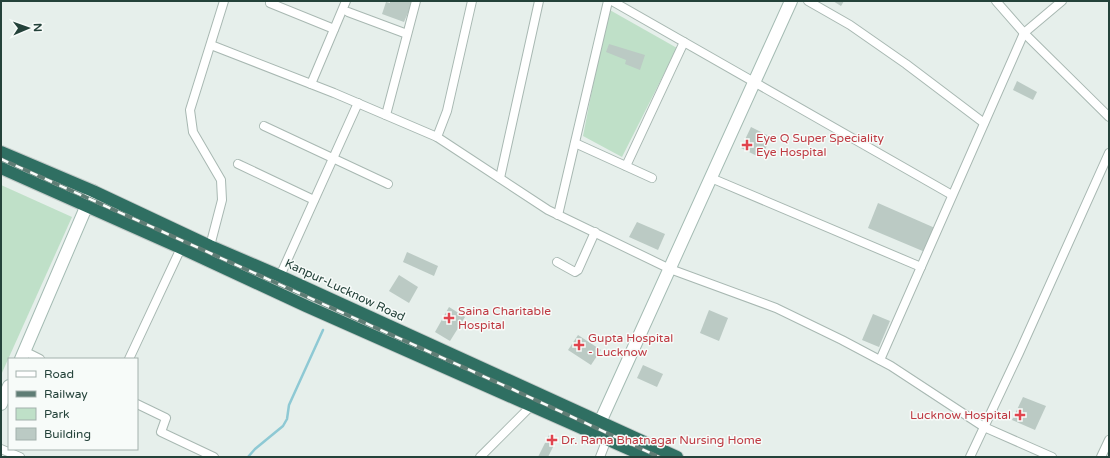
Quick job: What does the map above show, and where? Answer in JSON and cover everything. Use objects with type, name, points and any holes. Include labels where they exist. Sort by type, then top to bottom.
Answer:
[{"type":"highway","name":"Kanpur-Lucknow Road","points":[[1,152],[93,191],[210,246],[280,276],[677,457]]},
{"type":"highway","points":[[1,168],[181,248],[306,306],[647,457]]},
{"type":"street","points":[[210,246],[222,200],[221,180],[193,132],[190,110],[224,1]]},
{"type":"street","points":[[311,84],[346,1]]},
{"type":"street","points":[[386,115],[416,1]]},
{"type":"street","points":[[437,137],[447,111],[472,1]]},
{"type":"street","points":[[500,178],[539,1]]},
{"type":"street","points":[[558,215],[608,1]]},
{"type":"street","points":[[612,1],[952,195]]},
{"type":"street","points":[[595,433],[792,1]]},
{"type":"street","points":[[808,1],[850,25],[984,123]]},
{"type":"street","points":[[996,1],[1024,33],[1109,117]]},
{"type":"street","points":[[880,360],[1024,33],[1062,1]]},
{"type":"street","points":[[270,4],[334,29]]},
{"type":"street","points":[[348,12],[407,34]]},
{"type":"street","points":[[626,166],[684,42]]},
{"type":"street","points":[[211,45],[358,103],[437,137],[548,210],[670,269],[776,308],[842,340],[897,370],[984,427],[1052,457]]},
{"type":"street","points":[[280,276],[358,103]]},
{"type":"street","points":[[264,126],[388,184]]},
{"type":"street","points":[[575,143],[652,178]]},
{"type":"street","points":[[970,457],[1109,154]]},
{"type":"street","points":[[238,164],[314,200]]},
{"type":"street","points":[[711,178],[921,267]]},
{"type":"street","points":[[36,358],[22,355],[93,191]]},
{"type":"street","points":[[557,262],[574,272],[578,270],[595,232]]},
{"type":"street","points":[[129,358],[181,248]]},
{"type":"street","points":[[1,404],[8,388]]},
{"type":"street","points":[[138,404],[166,418],[161,432],[214,457]]},
{"type":"street","points":[[480,457],[532,405]]},
{"type":"street","points":[[600,457],[607,439]]},
{"type":"street","points":[[1101,457],[1108,444]]},
{"type":"street","points":[[1,449],[20,457]]},
{"type":"green space","points":[[608,9],[677,48],[622,157],[583,136]]},
{"type":"green space","points":[[1,185],[72,217],[1,375]]},
{"type":"building","points":[[390,1],[413,1],[404,22],[382,14],[386,2],[390,3]]},
{"type":"building","points":[[833,1],[844,1],[841,6]]},
{"type":"building","points":[[609,44],[645,55],[640,70],[625,64],[626,60],[606,52]]},
{"type":"building","points":[[1017,81],[1037,92],[1033,100],[1013,90]]},
{"type":"building","points":[[751,127],[771,137],[761,158],[741,148]]},
{"type":"building","points":[[878,203],[935,228],[925,252],[868,228]]},
{"type":"building","points":[[637,222],[665,234],[658,250],[629,237]]},
{"type":"building","points":[[407,252],[438,266],[434,276],[403,262]]},
{"type":"building","points":[[399,275],[418,287],[409,303],[389,291]]},
{"type":"building","points":[[449,307],[465,317],[450,341],[435,332]]},
{"type":"building","points":[[709,310],[728,318],[719,341],[700,333]]},
{"type":"building","points":[[873,314],[890,321],[879,347],[862,340]]},
{"type":"building","points":[[578,335],[601,350],[591,365],[568,350]]},
{"type":"building","points":[[643,365],[663,374],[657,387],[637,378]]},
{"type":"building","points":[[1023,397],[1046,406],[1035,430],[1012,420]]},
{"type":"building","points":[[549,435],[557,439],[548,457],[538,457]]},
{"type":"waterway","points":[[248,457],[255,449],[283,426],[287,419],[289,405],[323,330]]},
{"type":"railway","points":[[1,159],[514,390],[659,457]]},
{"type":"place","name":"Eye Q Super Speciality Eye Hospital","points":[[747,145]]},
{"type":"place","name":"Saina Charitable Hospital","points":[[449,318]]},
{"type":"place","name":"Gupta Hospital - Lucknow","points":[[579,345]]},
{"type":"place","name":"Lucknow Hospital","points":[[1020,415]]},
{"type":"place","name":"Dr. Rama Bhatnagar Nursing Home","points":[[552,440]]}]
